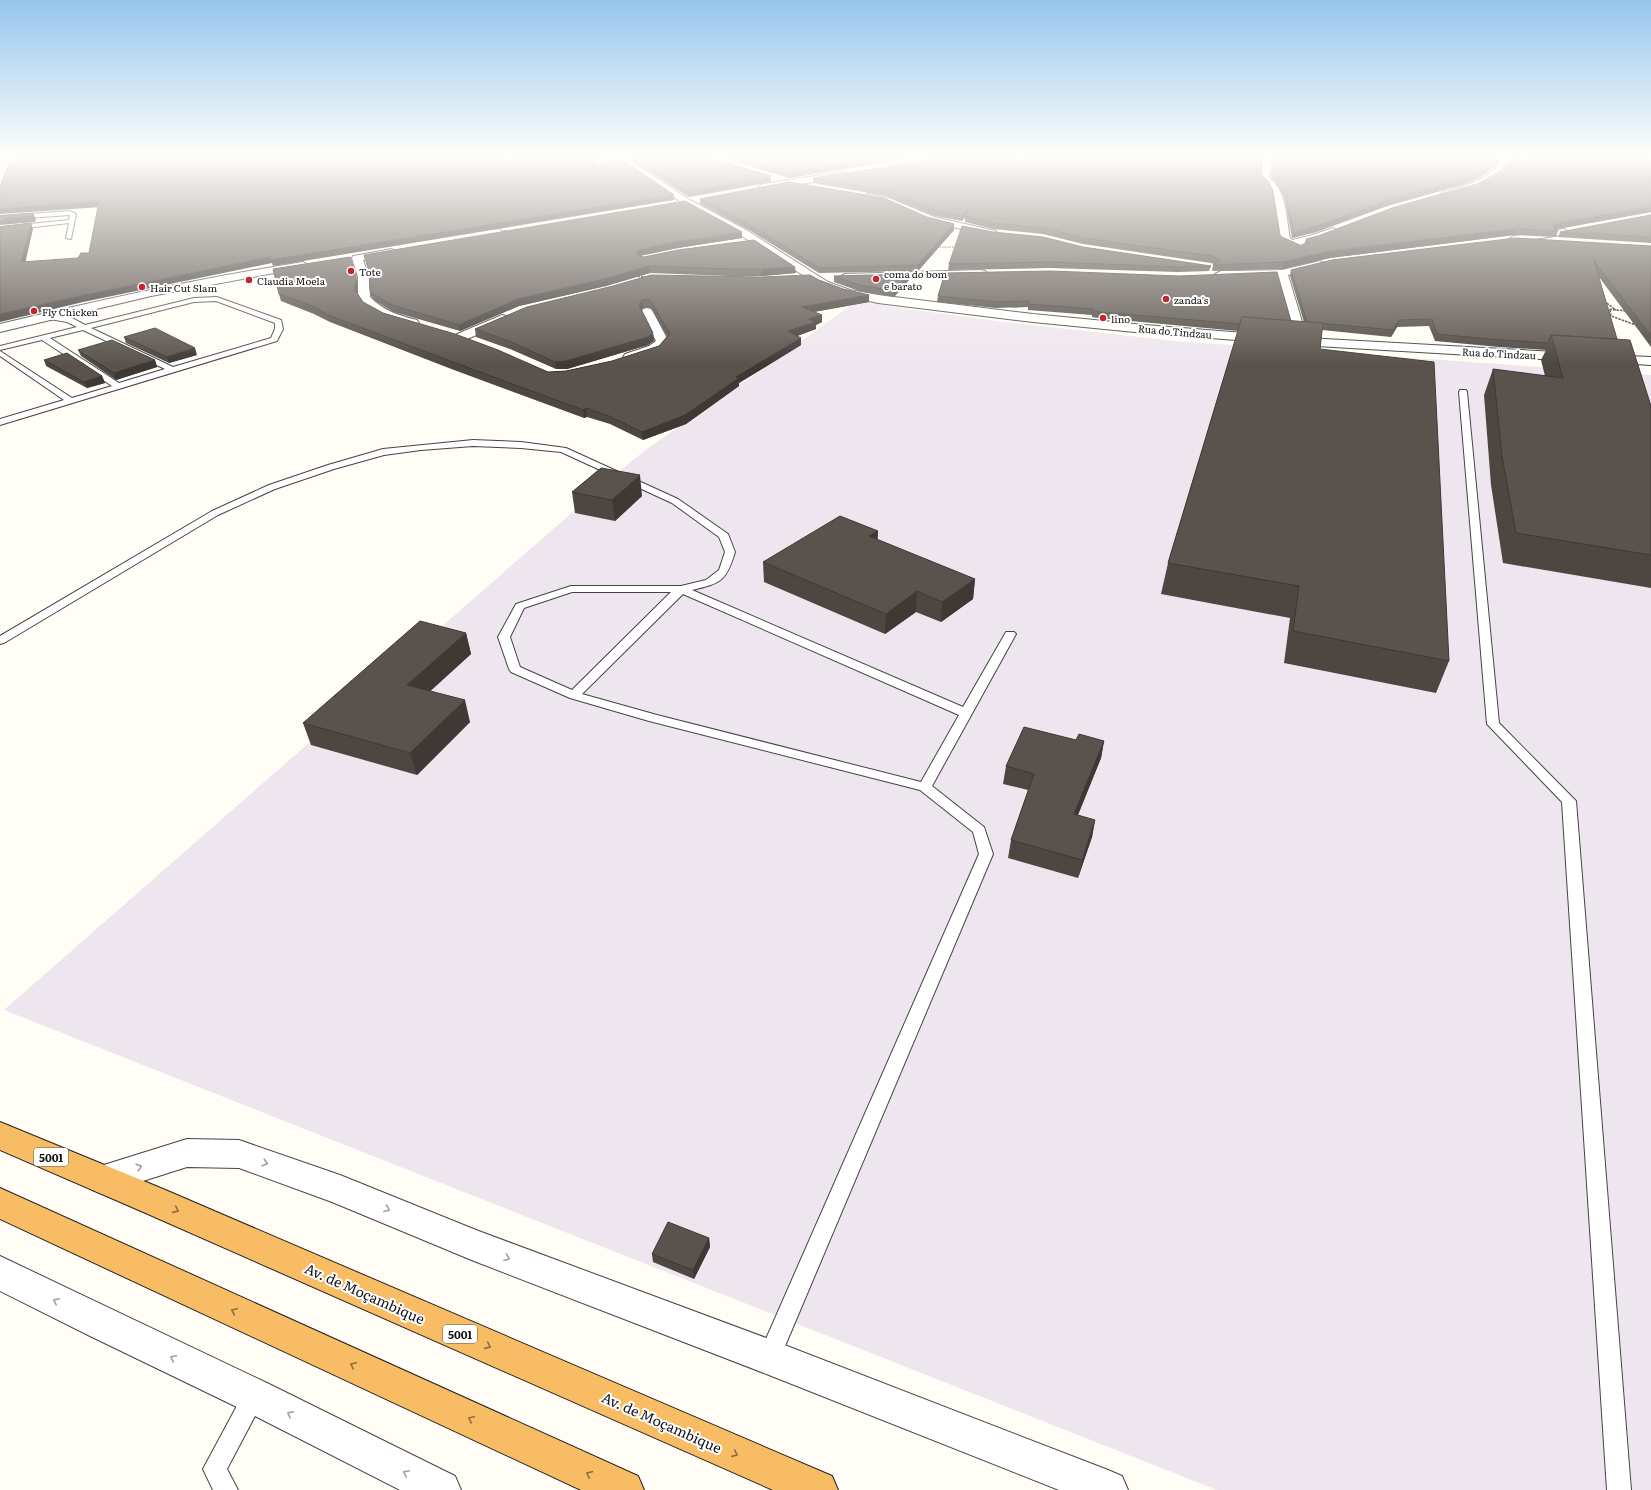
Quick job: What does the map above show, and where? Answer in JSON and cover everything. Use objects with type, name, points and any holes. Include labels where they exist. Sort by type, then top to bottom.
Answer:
[{"type":"highway","name":"Av. de Moçambique","points":[[0,1136],[102,1178],[818,1490]]},
{"type":"highway","points":[[0,1203],[624,1490]]},
{"type":"street","name":"Rua do Tindzau","points":[[729,226],[757,241],[832,288],[847,293],[886,300],[1033,318],[1145,329],[1302,341],[1651,362]]},
{"type":"street","points":[[959,226],[1001,234]]},
{"type":"street","points":[[1214,271],[1237,273],[1282,273],[1330,262],[1285,240],[1283,226]]},
{"type":"street","points":[[1290,243],[1312,239],[1344,228]]},
{"type":"street","points":[[1568,242],[1510,239],[1573,230]]},
{"type":"street","points":[[738,244],[757,241]]},
{"type":"street","points":[[404,250],[353,258],[362,269],[366,285],[364,297],[370,305],[389,316],[428,327]]},
{"type":"street","points":[[0,328],[128,298],[237,276],[314,264]]},
{"type":"street","points":[[791,278],[991,273]]},
{"type":"street","points":[[1282,273],[1302,341]]},
{"type":"street","points":[[620,360],[654,349],[663,342],[647,312]]},
{"type":"street","points":[[476,342],[455,335],[510,315]]},
{"type":"street","points":[[102,1178],[187,1153],[239,1154],[334,1188],[474,1245],[768,1357],[1108,1490]]},
{"type":"street","points":[[0,1273],[102,1324],[254,1396],[441,1490]]},
{"type":"lane","points":[[0,230],[42,226]]},
{"type":"lane","points":[[69,238],[70,226]]},
{"type":"lane","points":[[0,348],[202,299],[217,299],[278,322],[279,329],[274,339],[0,422]]},
{"type":"lane","points":[[47,316],[69,320],[173,370]]},
{"type":"lane","points":[[44,337],[118,386]]},
{"type":"lane","points":[[0,353],[70,400]]},
{"type":"lane","points":[[1463,392],[1493,724],[1569,801],[1619,1490]]},
{"type":"lane","points":[[0,641],[215,513],[272,487],[331,467],[383,452],[473,443],[521,445],[563,450],[675,501],[724,536],[730,552],[724,571],[710,582],[681,589],[571,589],[520,606],[504,637],[515,669],[574,695],[653,718],[925,787],[979,830],[986,854],[768,1357]]},
{"type":"lane","points":[[574,695],[681,589]]},
{"type":"lane","points":[[681,589],[966,713]]},
{"type":"lane","points":[[925,787],[1010,634]]},
{"type":"lane","points":[[226,1490],[214,1469],[254,1396]]},
{"type":"path","points":[[494,226],[500,230],[512,232]]},
{"type":"path","points":[[631,276],[650,277]]},
{"type":"path","points":[[1601,298],[1616,310]]},
{"type":"path","points":[[1602,309],[1629,311]]},
{"type":"path","points":[[1610,310],[1611,316],[1637,326]]},
{"type":"shaded area","points":[[858,300],[893,307],[996,321],[1174,341],[1651,375],[1651,1490],[1217,1490],[4,1010],[616,474],[648,448],[750,378]]},
{"type":"building","points":[[30,226],[21,262],[78,258],[81,253],[89,253],[94,226],[485,226],[271,260],[270,257],[0,314],[0,227]]},
{"type":"building","points":[[539,226],[730,226],[742,232],[677,242],[639,250],[637,252],[638,256],[644,257],[678,250],[754,240],[795,267],[729,269],[649,266],[605,279],[518,299],[459,325],[392,305],[373,294],[370,290],[369,271],[364,255]]},
{"type":"building","points":[[751,226],[953,226],[918,265],[819,268]]},
{"type":"building","points":[[962,226],[993,232],[1043,237],[1083,247],[1211,266],[1179,267],[1051,262],[949,264]]},
{"type":"building","points":[[1019,226],[1278,226],[1280,235],[1282,237],[1302,246],[1308,243],[1306,239],[1346,226],[1555,226],[1553,227],[1558,231],[1516,229],[1331,251],[1283,262],[1213,265],[1220,260],[1212,256],[1084,238],[1044,228]]},
{"type":"building","points":[[1293,226],[1318,226],[1317,226],[1294,232]]},
{"type":"building","points":[[1595,226],[1651,226],[1651,237],[1560,232]]},
{"type":"building","points":[[1516,238],[1651,246],[1651,336],[1594,261],[1617,339],[1551,335],[1548,343],[1437,334],[1432,319],[1399,320],[1393,330],[1307,322],[1291,270],[1332,260]]},
{"type":"building","points":[[350,257],[356,275],[355,290],[363,302],[383,313],[455,334],[498,350],[548,372],[566,371],[612,361],[659,346],[670,334],[650,300],[642,300],[639,305],[653,333],[648,337],[566,361],[555,362],[509,341],[475,329],[527,307],[651,275],[761,277],[810,275],[843,289],[869,295],[802,307],[822,315],[809,319],[816,322],[788,331],[801,338],[736,377],[739,378],[685,415],[642,432],[609,416],[586,408],[583,410],[453,362],[328,315],[312,306],[279,294],[273,269]]},
{"type":"building","points":[[1051,271],[1179,276],[1277,272],[1291,321],[1242,317],[1240,324],[1099,312],[1093,311],[1093,309],[1028,304],[1029,301],[997,302],[938,296],[945,273]]},
{"type":"building","points":[[910,274],[894,291],[859,285],[834,276]]},
{"type":"building","points":[[1242,317],[1323,323],[1320,349],[1434,362],[1449,661],[1293,631],[1299,586],[1168,563]]},
{"type":"building","points":[[155,328],[195,348],[167,357],[124,337]]},
{"type":"building","points":[[1551,335],[1630,340],[1651,406],[1651,555],[1516,533],[1502,456],[1493,369],[1563,378]]},
{"type":"building","points":[[112,340],[155,360],[114,373],[78,350]]},
{"type":"building","points":[[67,353],[102,376],[84,382],[44,360]]},
{"type":"building","points":[[601,468],[640,475],[612,500],[572,492]]},
{"type":"building","points":[[840,516],[878,531],[869,536],[975,579],[942,602],[917,591],[886,614],[763,562]]},
{"type":"building","points":[[420,621],[466,633],[407,685],[465,700],[410,753],[303,723]]},
{"type":"building","points":[[1024,727],[1076,740],[1079,734],[1104,741],[1074,814],[1095,820],[1082,860],[1011,840],[1034,774],[1006,766]]},
{"type":"building","points":[[668,1222],[709,1238],[693,1270],[652,1254]]},
{"type":"place","name":"Tote","points":[[351,271]]},
{"type":"place","name":"coma do bom e barato","points":[[876,279]]},
{"type":"place","name":"Claudia Moela","points":[[249,280]]},
{"type":"place","name":"Hair Cut Slam","points":[[142,287]]},
{"type":"place","name":"zanda's","points":[[1166,299]]},
{"type":"place","name":"Fly Chicken","points":[[34,311]]},
{"type":"place","name":"lino","points":[[1103,318]]}]
